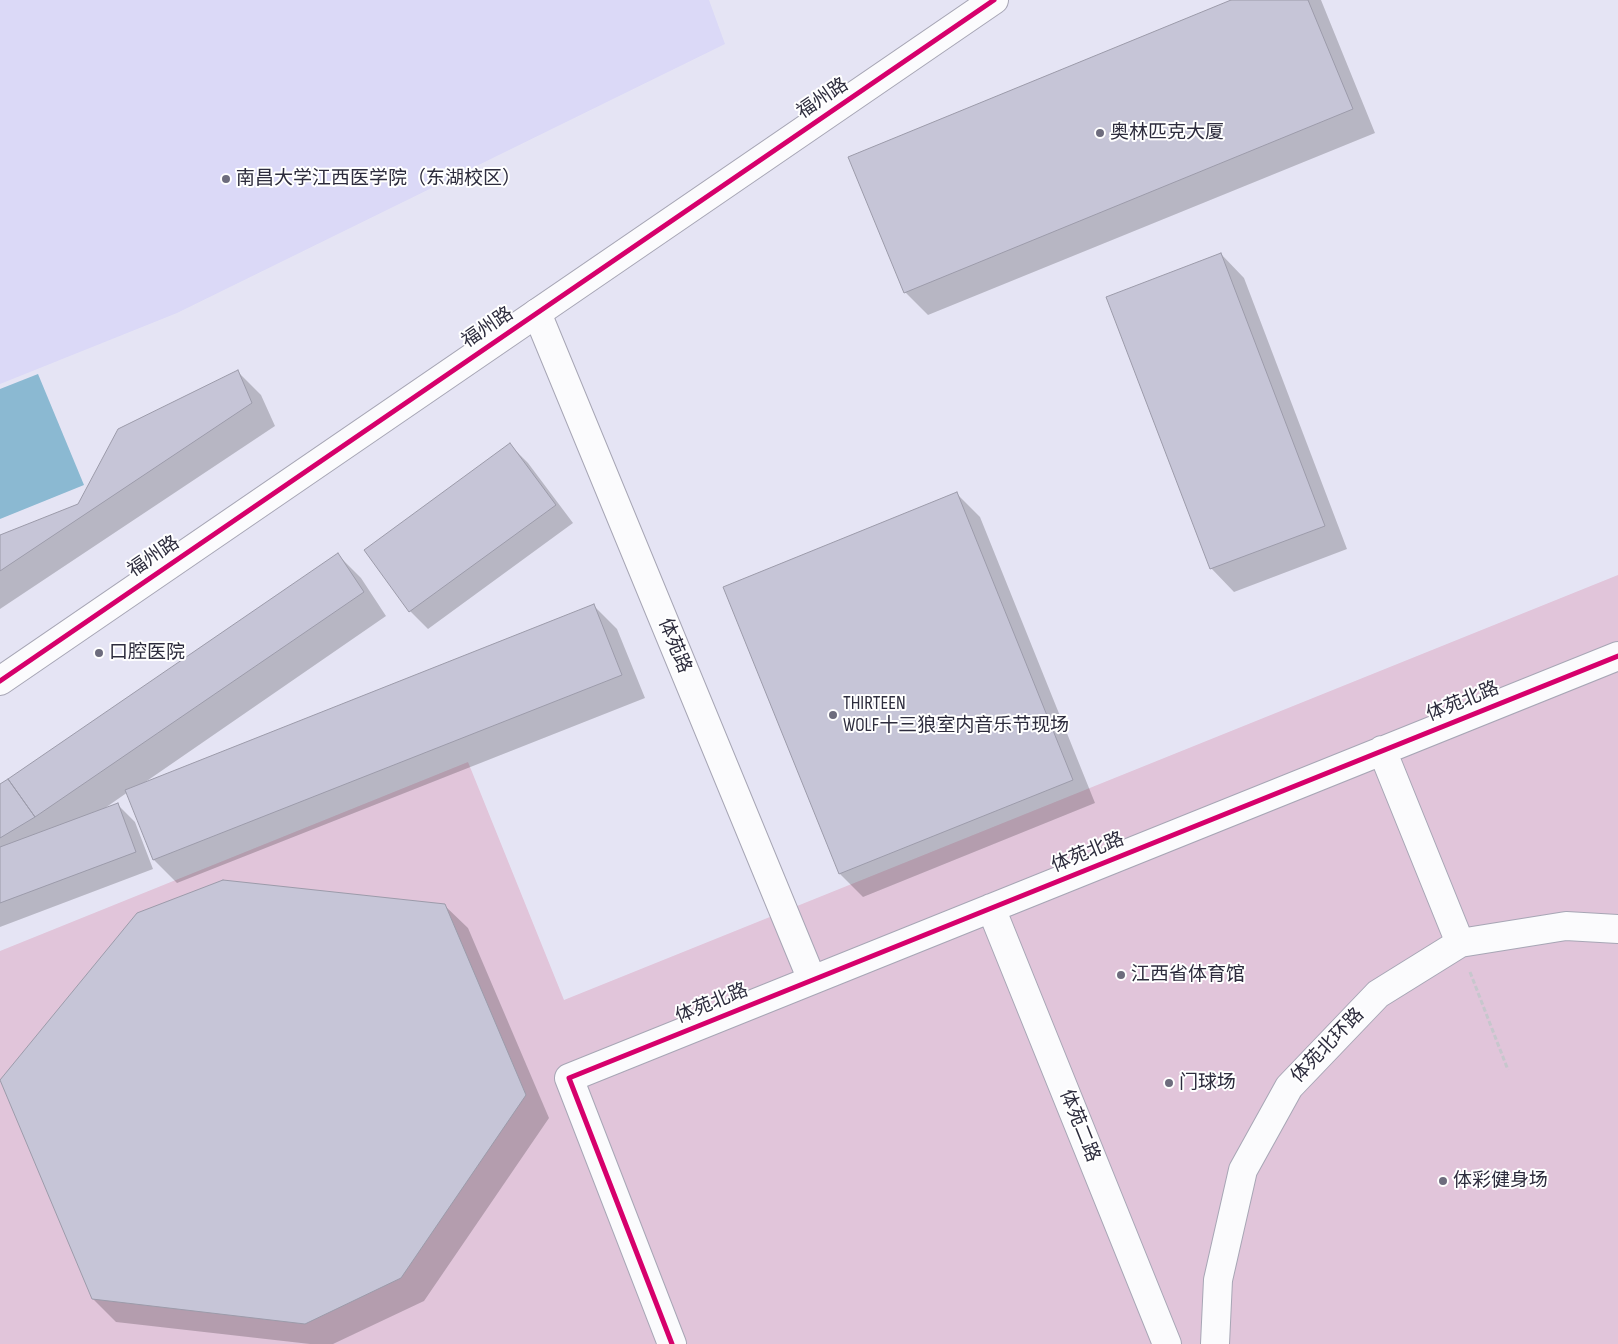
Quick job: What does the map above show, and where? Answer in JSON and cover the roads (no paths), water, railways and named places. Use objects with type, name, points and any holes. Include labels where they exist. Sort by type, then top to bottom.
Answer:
[{"type":"street","name":"福州路","points":[[0,681],[994,0]]},
{"type":"street","name":"体苑路","points":[[537,313],[812,980]]},
{"type":"street","name":"体苑北路","points":[[672,1344],[569,1078],[1618,656]]},
{"type":"street","points":[[1382,750],[1460,943]]},
{"type":"street","name":"体苑二路","points":[[991,908],[1167,1344]]},
{"type":"street","name":"体苑北环路","points":[[1215,1344],[1218,1280],[1244,1170],[1289,1086],[1378,994],[1460,943],[1566,926],[1618,929]]},
{"type":"place","name":"奥林匹克大厦","points":[[1100,133]]},
{"type":"place","name":"南昌大学江西医学院（东湖校区）","points":[[226,179]]},
{"type":"place","name":"口腔医院","points":[[99,653]]},
{"type":"place","name":"THIRTEEN WOLF十三狼室内音乐节现场","points":[[833,715]]},
{"type":"place","name":"江西省体育馆","points":[[1121,975]]},
{"type":"place","name":"门球场","points":[[1169,1083]]},
{"type":"place","name":"体彩健身场","points":[[1443,1181]]}]
